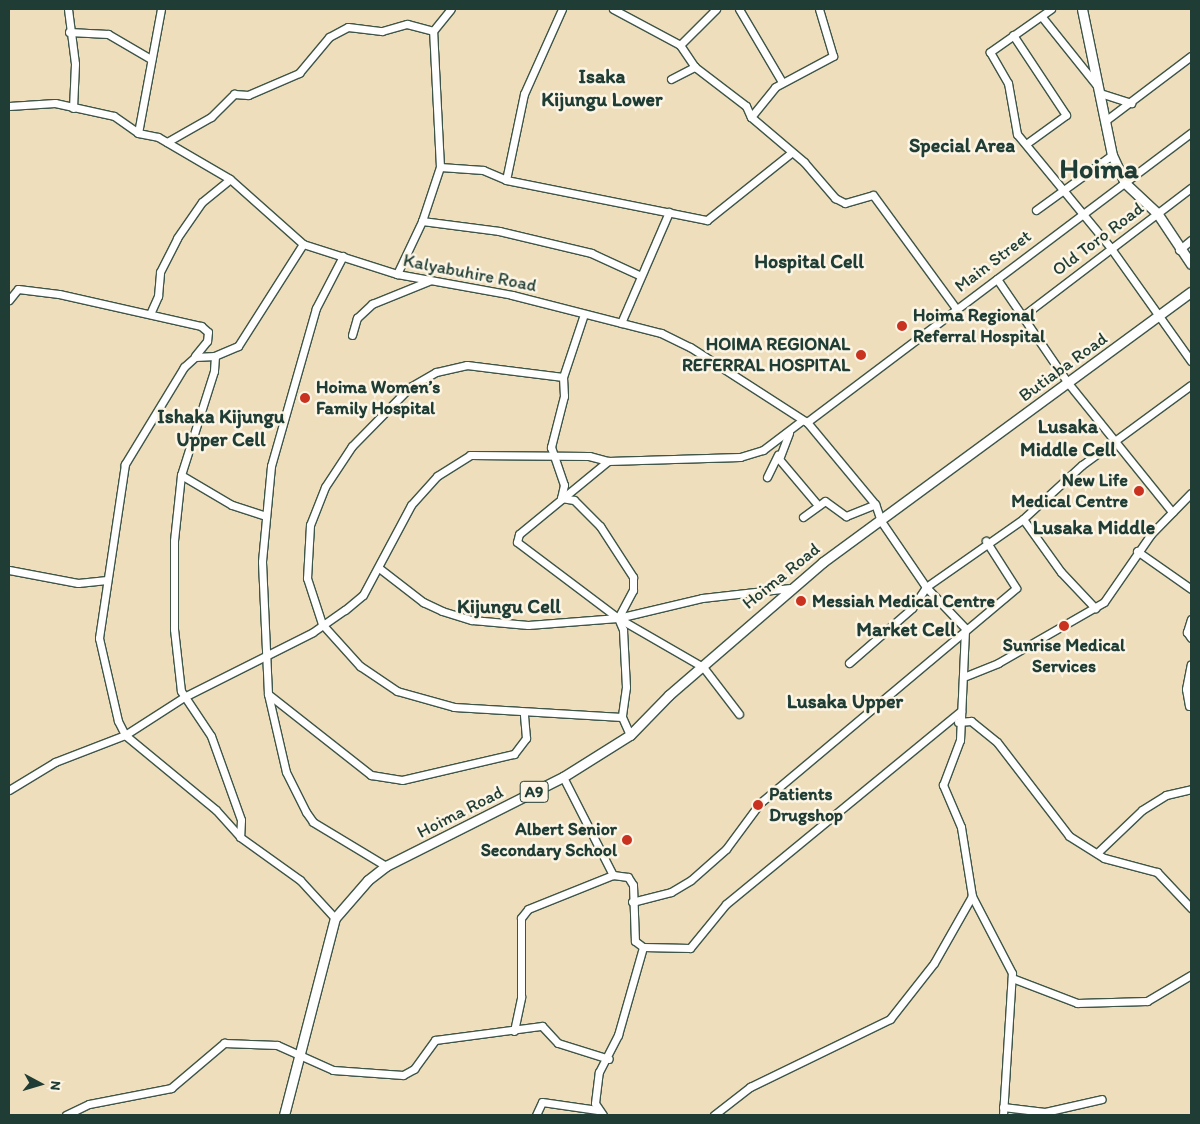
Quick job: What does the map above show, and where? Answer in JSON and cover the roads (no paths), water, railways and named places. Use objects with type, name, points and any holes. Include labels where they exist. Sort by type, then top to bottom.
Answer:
[{"type":"main road","points":[[1082,9],[1112,155],[1125,182],[1157,213],[1178,250],[1191,264]]},
{"type":"main road","name":"Butiaba Road","points":[[881,521],[1191,292]]},
{"type":"main road","name":"Hoima Road","points":[[284,1115],[336,918],[386,866],[563,777],[630,735],[790,588],[881,521]]},
{"type":"street","points":[[68,9],[74,64],[73,108]]},
{"type":"street","points":[[138,133],[161,9]]},
{"type":"street","points":[[397,274],[422,221],[440,167],[433,31],[451,9]]},
{"type":"street","points":[[506,180],[524,94],[562,9]]},
{"type":"street","points":[[614,9],[680,45],[695,67],[746,106],[751,117],[791,153],[835,198],[845,203],[873,195],[955,308]]},
{"type":"street","points":[[680,45],[716,9]]},
{"type":"street","points":[[739,9],[782,82]]},
{"type":"street","points":[[751,117],[759,102],[782,82],[833,56],[819,9]]},
{"type":"street","points":[[1051,9],[990,52],[1008,84],[1015,127],[1063,191],[1110,247],[1191,361]]},
{"type":"street","points":[[1042,17],[1099,90],[1131,103]]},
{"type":"street","points":[[167,142],[210,117],[234,94],[248,95],[299,73],[329,37],[348,27],[382,31],[407,24],[433,31]]},
{"type":"street","points":[[70,32],[108,34],[151,59]]},
{"type":"street","points":[[1013,36],[1066,115],[1026,144]]},
{"type":"street","points":[[1105,121],[1191,56]]},
{"type":"street","points":[[672,80],[695,67]]},
{"type":"street","name":"Kalyabuhire Road","points":[[9,106],[55,103],[114,116],[138,133],[167,142],[230,179],[303,244],[397,274],[432,280],[621,323],[690,347],[804,422],[875,504],[881,521],[926,587],[965,628]]},
{"type":"street","name":"Main Street","points":[[791,431],[955,308],[997,279],[1081,212],[1191,133]]},
{"type":"street","points":[[440,167],[483,170],[506,180],[710,219],[791,153]]},
{"type":"street","points":[[1036,210],[1112,155]]},
{"type":"street","points":[[150,314],[158,296],[160,272],[181,231],[202,202],[230,179]]},
{"type":"street","name":"Old Toro Road","points":[[1024,315],[1110,247],[1191,188]]},
{"type":"street","points":[[621,323],[640,275],[669,212]]},
{"type":"street","points":[[422,221],[499,231],[591,253],[640,275]]},
{"type":"street","points":[[1178,250],[1191,240]]},
{"type":"street","points":[[195,357],[215,356],[238,346],[303,244]]},
{"type":"street","points":[[343,256],[312,324],[271,466],[265,516],[268,694],[286,772],[306,812],[313,822],[386,866]]},
{"type":"street","points":[[997,279],[1024,315],[1068,384],[1172,512]]},
{"type":"street","points":[[352,335],[357,318],[372,304],[432,280]]},
{"type":"street","points":[[9,300],[18,289],[83,298],[205,328],[207,341],[176,377],[122,470],[103,582],[104,592],[99,642],[125,735],[216,810],[240,837],[286,868],[336,918]]},
{"type":"street","points":[[561,498],[564,485],[553,458],[563,377],[584,314]]},
{"type":"street","points":[[215,356],[214,371],[181,475],[172,583],[184,697],[211,736],[240,820],[240,837]]},
{"type":"street","points":[[563,377],[491,366],[450,367],[410,387],[371,424],[338,465],[310,525],[307,578],[322,624],[360,666],[397,691],[454,707],[524,713],[622,717]]},
{"type":"street","points":[[849,663],[912,608],[926,587],[986,541],[1023,519],[1114,442],[1191,385]]},
{"type":"street","points":[[768,477],[791,431]]},
{"type":"street","points":[[9,790],[55,762],[125,735],[184,697],[322,624],[363,595],[411,505],[454,464],[480,453],[608,461],[740,458],[763,450],[791,431]]},
{"type":"street","points":[[780,451],[783,468],[816,503]]},
{"type":"street","points":[[608,461],[561,498],[520,534],[517,542],[618,618],[703,667],[739,714]]},
{"type":"street","points":[[181,475],[238,507],[265,516]]},
{"type":"street","points":[[966,676],[1095,608],[1112,592],[1137,551],[1191,493]]},
{"type":"street","points":[[561,498],[574,500],[600,526],[629,568],[633,590],[618,618]]},
{"type":"street","points":[[803,517],[816,503],[825,501],[846,516],[875,504]]},
{"type":"street","points":[[1023,519],[1061,572],[1095,608]]},
{"type":"street","points":[[632,902],[672,892],[691,880],[726,848],[760,803],[965,628],[1016,588],[986,541]]},
{"type":"street","points":[[1137,551],[1191,589]]},
{"type":"street","points":[[379,568],[423,602],[472,620],[548,625],[618,618],[702,598],[790,588]]},
{"type":"street","points":[[9,570],[103,582]]},
{"type":"street","points":[[618,618],[623,630],[626,687],[622,717],[630,735]]},
{"type":"street","points":[[1191,619],[1188,632],[1191,638]]},
{"type":"street","points":[[965,628],[966,676],[963,709],[958,722],[960,740],[943,785],[958,819],[972,896],[1012,978],[1003,1111],[1045,1112],[1102,1099]]},
{"type":"street","points":[[1189,706],[1186,689],[1191,664]]},
{"type":"street","points":[[268,694],[371,776],[402,780],[514,754],[526,738],[524,713]]},
{"type":"street","points":[[514,1031],[521,997],[518,965],[522,914],[613,875],[631,880],[634,939],[643,947],[690,948],[726,904],[963,709]]},
{"type":"street","points":[[958,722],[971,721],[997,742],[1064,831],[1097,853],[1157,872],[1191,908]]},
{"type":"street","points":[[563,777],[613,875]]},
{"type":"street","points":[[1097,853],[1142,810],[1166,795],[1191,788]]},
{"type":"street","points":[[714,1115],[750,1087],[890,1019],[934,963],[972,896]]},
{"type":"street","points":[[597,1110],[599,1072],[609,1059],[643,947]]},
{"type":"street","points":[[1012,978],[1077,1003],[1147,1000],[1191,975]]},
{"type":"street","points":[[66,1115],[89,1104],[171,1088],[189,1077],[220,1044],[277,1045],[300,1052],[333,1070],[403,1076],[414,1069],[435,1040],[546,1027],[558,1043],[609,1059]]},
{"type":"street","points":[[536,1115],[542,1102],[597,1110],[604,1115]]},
{"type":"place","name":"Hoima Regional Referral Hospital","points":[[902,326]]},
{"type":"place","name":"HOIMA REGIONAL REFERRAL HOSPITAL","points":[[861,355]]},
{"type":"place","name":"Hoima Women’s Family Hospital","points":[[305,398]]},
{"type":"place","name":"New Life Medical Centre","points":[[1139,491]]},
{"type":"place","name":"Messiah Medical Centre","points":[[801,601]]},
{"type":"place","name":"Sunrise Medical Services","points":[[1064,626]]},
{"type":"place","name":"Patients Drugshop","points":[[758,805]]},
{"type":"place","name":"Albert Senior Secondary School","points":[[627,840]]},
{"type":"district","name":"Isaka Kijungu Lower","points":[[602,88]]},
{"type":"district","name":"Special Area","points":[[962,145]]},
{"type":"district","name":"Hoima","points":[[1099,168]]},
{"type":"district","name":"Hospital Cell","points":[[809,261]]},
{"type":"district","name":"Ishaka Kijungu Upper Cell","points":[[221,428]]},
{"type":"district","name":"Lusaka Middle Cell","points":[[1068,438]]},
{"type":"district","name":"Lusaka Middle","points":[[1094,527]]},
{"type":"district","name":"Kijungu Cell","points":[[509,606]]},
{"type":"district","name":"Market Cell","points":[[906,629]]},
{"type":"district","name":"Lusaka Upper","points":[[845,701]]}]
